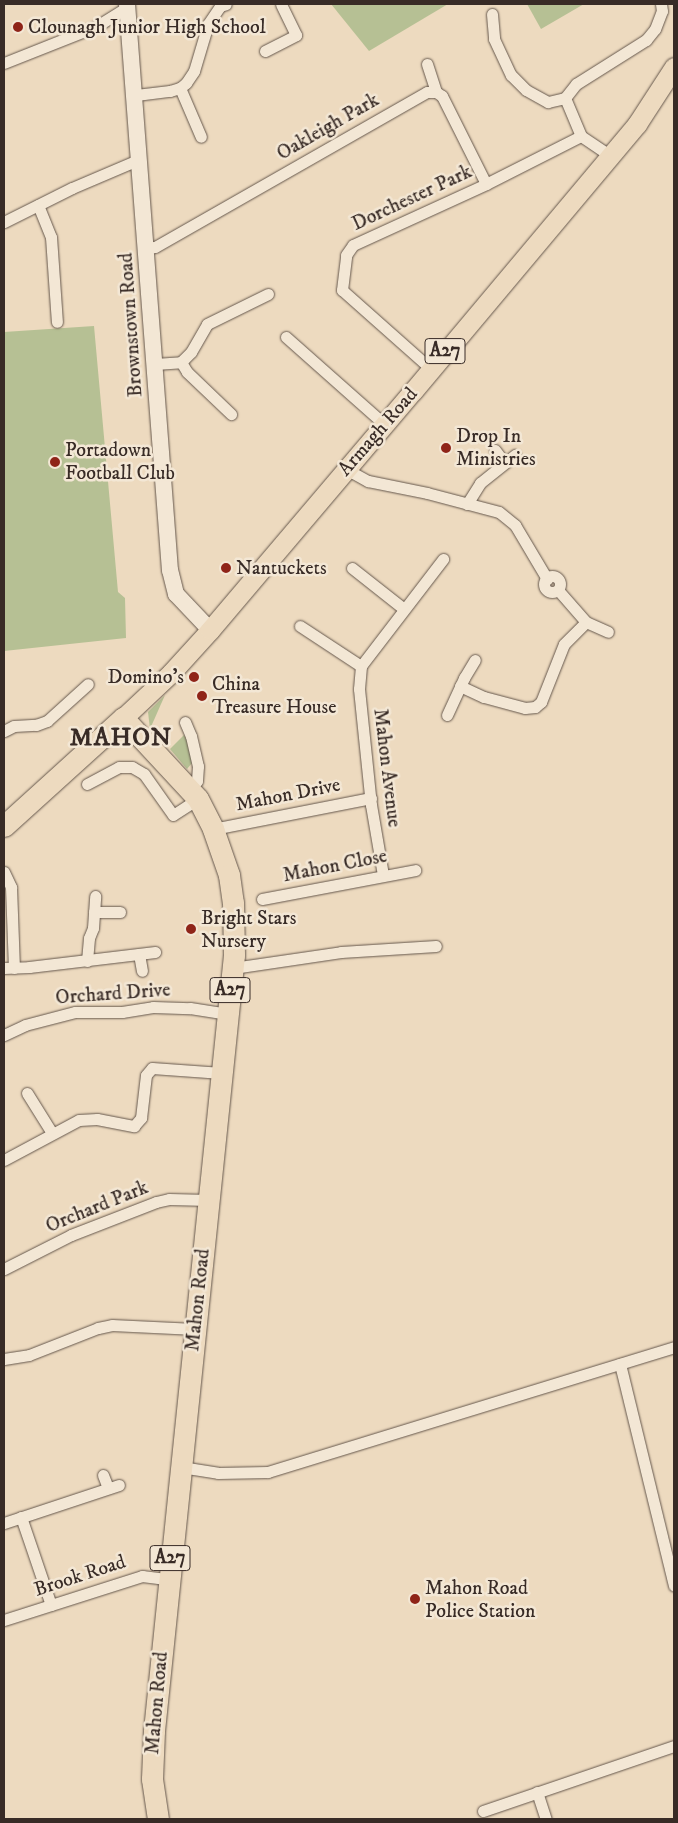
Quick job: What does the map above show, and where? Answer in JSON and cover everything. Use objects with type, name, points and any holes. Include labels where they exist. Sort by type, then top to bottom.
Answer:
[{"type":"highway","name":"Mahon Road","points":[[123,718],[194,794],[213,829],[229,875],[232,902],[233,968],[168,1579],[152,1756],[152,1779],[158,1819]]},
{"type":"highway","name":"A27","points":[[4,826],[123,718]]},
{"type":"main road","name":"Brownstown Road","points":[[128,5],[170,570],[174,591],[186,607],[210,630]]},
{"type":"main road","name":"Armagh Road","points":[[210,630],[611,156],[637,124],[674,67]]},
{"type":"main road","name":"A27","points":[[123,718],[171,673],[210,630]]},
{"type":"street","points":[[136,95],[170,92],[180,88],[194,71],[208,24],[220,6],[226,4]]},
{"type":"street","points":[[265,51],[296,35],[281,4]]},
{"type":"street","points":[[492,14],[494,39],[511,74],[526,90],[548,102],[565,98],[576,84],[646,40],[654,30],[662,11],[661,4]]},
{"type":"street","points":[[4,63],[97,26],[128,5]]},
{"type":"street","points":[[426,64],[436,92],[442,96],[486,184]]},
{"type":"street","points":[[180,88],[201,137]]},
{"type":"street","name":"Oakleigh Park","points":[[146,248],[155,247],[427,92],[436,92]]},
{"type":"street","points":[[565,98],[581,136],[585,136],[611,156]]},
{"type":"street","name":"Dorchester Park","points":[[431,369],[342,290],[346,255],[353,246],[486,184],[581,136]]},
{"type":"street","points":[[4,222],[140,159]]},
{"type":"street","points":[[38,205],[51,237],[57,322]]},
{"type":"street","points":[[155,364],[181,362],[191,352],[206,324],[268,294]]},
{"type":"street","points":[[286,338],[384,424]]},
{"type":"street","points":[[181,362],[187,372],[231,414]]},
{"type":"street","points":[[496,450],[504,462]]},
{"type":"street","points":[[467,504],[480,484],[496,473],[504,462],[515,455]]},
{"type":"street","points":[[346,469],[368,481],[499,512],[515,525],[547,579],[545,583],[547,590],[554,592],[558,590],[586,622],[608,632]]},
{"type":"street","points":[[300,626],[361,666],[443,559]]},
{"type":"street","points":[[352,568],[404,609]]},
{"type":"street","points":[[460,686],[484,697],[526,708],[535,707],[541,702],[564,644],[586,622]]},
{"type":"street","points":[[447,715],[460,686],[476,660]]},
{"type":"street","name":"Mahon Avenue","points":[[361,666],[359,689],[371,798],[383,875]]},
{"type":"street","points":[[4,731],[14,726],[36,725],[47,721],[88,684]]},
{"type":"street","points":[[87,784],[119,767],[132,767],[144,774],[173,815],[194,794],[197,781],[198,766],[186,722]]},
{"type":"street","name":"Mahon Drive","points":[[213,829],[371,798]]},
{"type":"street","name":"Mahon Close","points":[[262,899],[415,870]]},
{"type":"street","points":[[4,872],[11,887],[9,968],[87,961],[155,952]]},
{"type":"street","points":[[87,961],[95,896]]},
{"type":"street","points":[[94,912],[120,912]]},
{"type":"street","points":[[233,968],[341,952],[436,946]]},
{"type":"street","points":[[139,954],[142,971]]},
{"type":"street","name":"Orchard Drive","points":[[4,1035],[25,1025],[75,1012],[122,1012],[153,1008],[190,1008],[227,1014]]},
{"type":"street","points":[[4,1160],[69,1124],[88,1119],[134,1126],[141,1118],[146,1075],[152,1068],[222,1073]]},
{"type":"street","points":[[27,1093],[52,1133]]},
{"type":"street","name":"Orchard Park","points":[[4,1268],[71,1235],[156,1202],[169,1199],[208,1200]]},
{"type":"street","points":[[4,1359],[29,1355],[98,1328],[112,1325],[195,1329]]},
{"type":"street","points":[[181,1467],[218,1473],[268,1472],[674,1346]]},
{"type":"street","points":[[620,1364],[674,1585]]},
{"type":"street","points":[[4,1523],[113,1486],[103,1476]]},
{"type":"street","points":[[21,1518],[51,1605]]},
{"type":"street","name":"Brook Road","points":[[4,1620],[142,1576],[168,1579]]},
{"type":"street","points":[[483,1811],[674,1746]]},
{"type":"street","points":[[537,1792],[546,1819]]},
{"type":"green space","points":[[331,4],[448,4],[369,51]]},
{"type":"green space","points":[[527,4],[584,4],[541,29]]},
{"type":"green space","name":"Portadown Football Club","points":[[94,326],[118,592],[125,598],[126,638],[4,651],[4,332]]},
{"type":"green space","points":[[165,695],[150,729],[148,712]]},
{"type":"green space","points":[[184,735],[187,740],[192,763],[187,769],[170,749]]},
{"type":"place","name":"Clounagh Junior High School","points":[[18,27]]},
{"type":"place","name":"Drop In Ministries","points":[[446,448]]},
{"type":"place","name":"Portadown Football Club","points":[[55,462]]},
{"type":"place","name":"Nantuckets","points":[[226,568]]},
{"type":"place","name":"Domino's","points":[[194,677]]},
{"type":"place","name":"China Treasure House","points":[[202,696]]},
{"type":"place","name":"Bright Stars Nursery","points":[[191,929]]},
{"type":"place","name":"Mahon Road Police Station","points":[[415,1599]]},
{"type":"district","name":"MAHON","points":[[121,738]]}]
